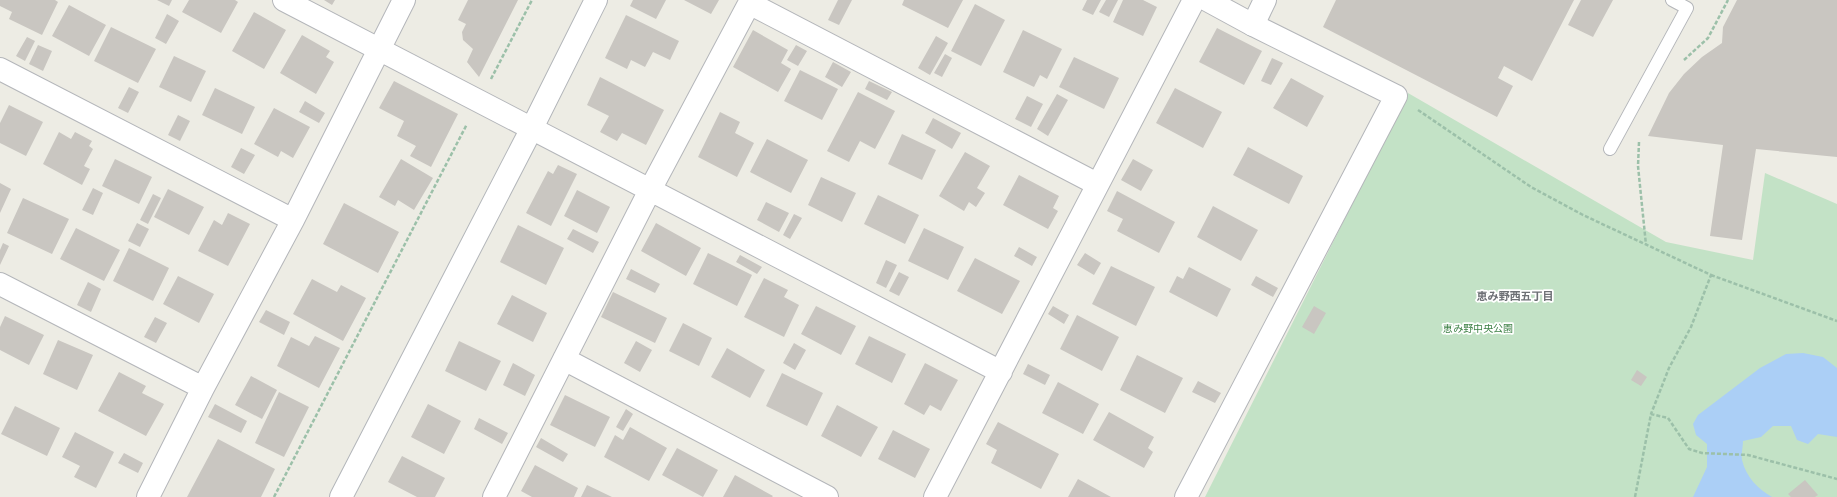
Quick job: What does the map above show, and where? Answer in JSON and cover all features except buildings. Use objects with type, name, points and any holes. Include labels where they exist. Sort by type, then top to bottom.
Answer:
[{"type":"street","points":[[284,0],[1001,372]]},
{"type":"street","points":[[148,497],[203,388],[293,220],[404,0]]},
{"type":"street","points":[[341,497],[532,128],[596,0]]},
{"type":"street","points":[[935,497],[1194,0]]},
{"type":"street","points":[[1186,497],[1396,96],[1253,25],[1207,0]]},
{"type":"street","points":[[1253,25],[1265,0]]},
{"type":"street","points":[[494,497],[650,190],[750,2],[1097,184]]},
{"type":"street","points":[[0,69],[293,220]]},
{"type":"street","points":[[0,284],[203,388]]},
{"type":"street","points":[[564,360],[827,497]]},
{"type":"lane","points":[[1610,149],[1689,4],[1672,0]]},
{"type":"path","points":[[274,497],[532,0]]},
{"type":"path","points":[[1681,63],[1708,38],[1728,0]]},
{"type":"path","points":[[1396,96],[1531,187],[1583,215],[1711,275],[1837,321]]},
{"type":"path","points":[[1640,135],[1638,166],[1646,245]]},
{"type":"path","points":[[1635,497],[1651,414],[1669,368],[1692,327],[1711,275]]},
{"type":"path","points":[[1651,414],[1668,418],[1689,449],[1702,453],[1748,455],[1837,479]]},
{"type":"green space","name":"恵み野中央公園","points":[[1408,93],[1666,242],[1753,260],[1765,173],[1837,204],[1837,497],[1205,497]]},
{"type":"water","points":[[1803,353],[1823,357],[1837,368],[1837,437],[1818,434],[1808,444],[1797,440],[1791,426],[1773,426],[1761,437],[1743,441],[1742,456],[1746,472],[1753,482],[1772,497],[1693,497],[1707,467],[1707,444],[1696,435],[1693,424],[1698,415],[1760,368],[1786,354]]},
{"type":"district","name":"恵み野西五丁目","points":[[1515,296]]}]
